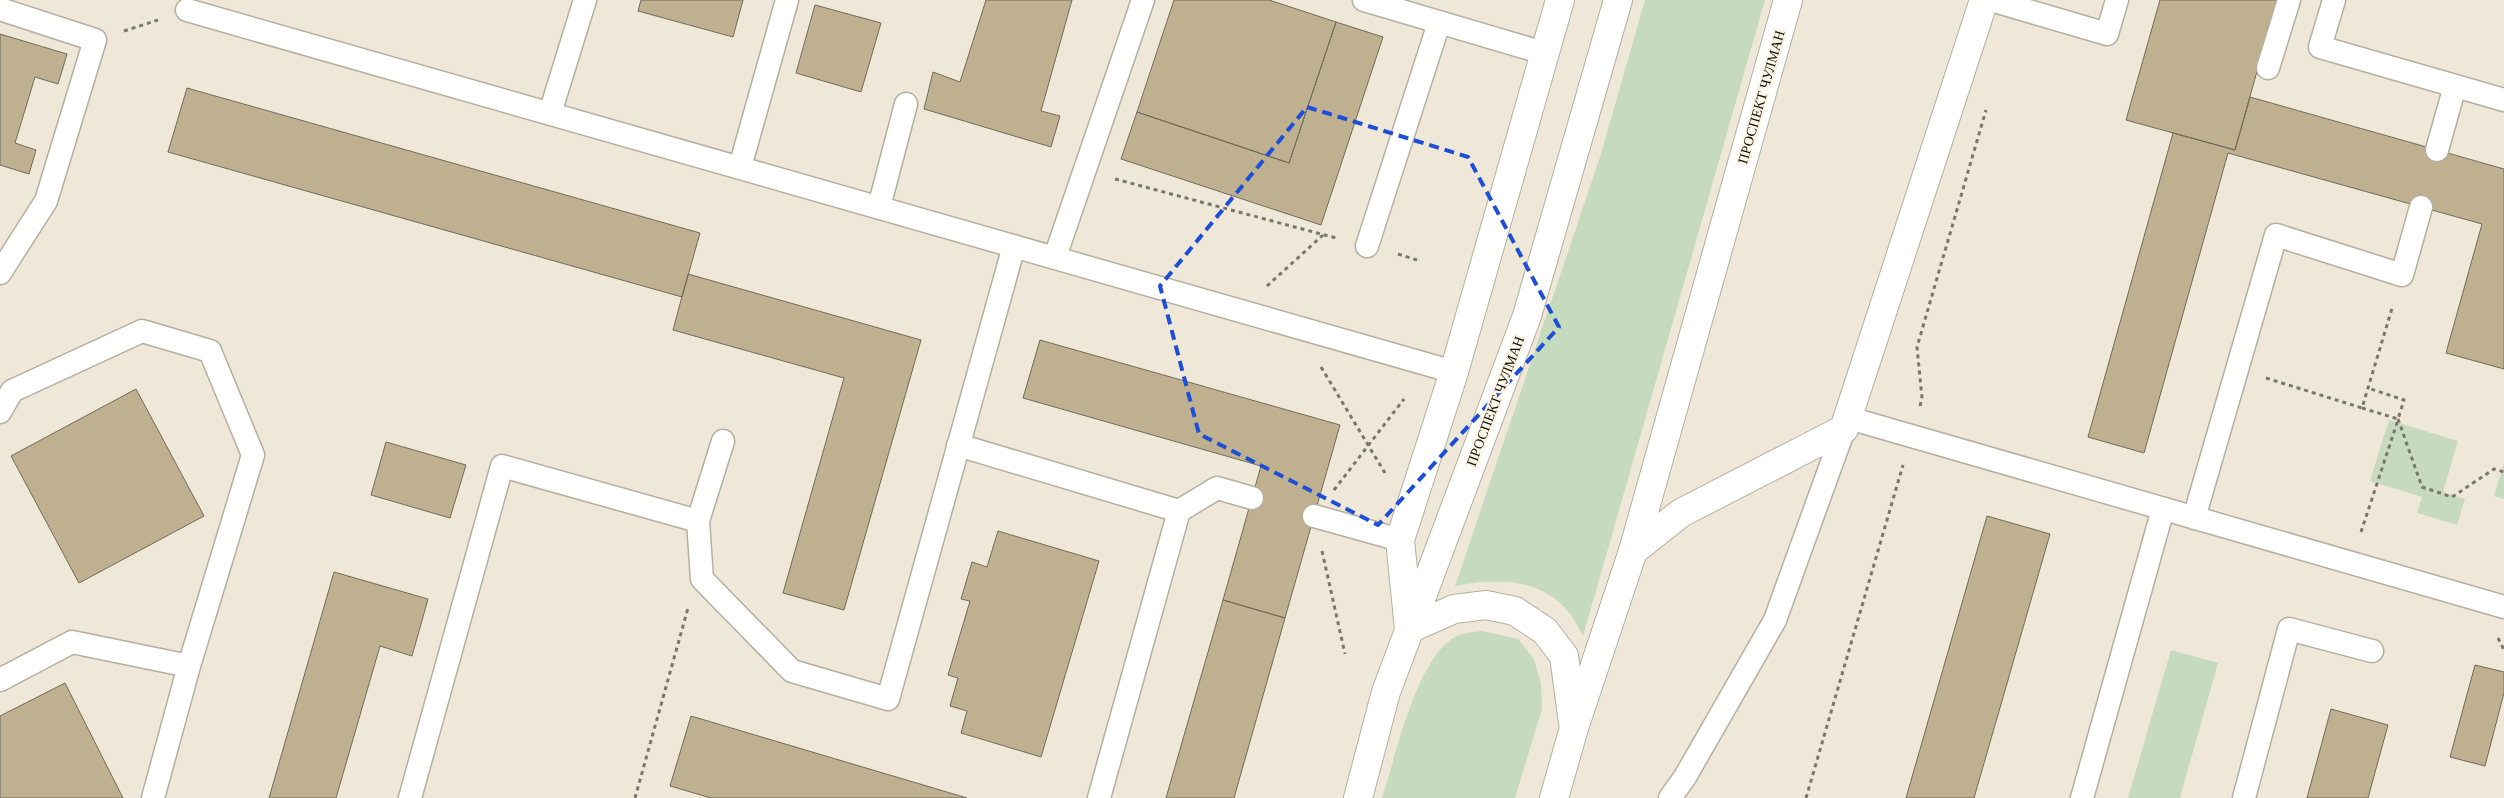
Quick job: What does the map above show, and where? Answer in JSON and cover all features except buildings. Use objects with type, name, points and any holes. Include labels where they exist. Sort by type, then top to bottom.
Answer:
[{"type":"main road","points":[[1560,0],[1454,372],[1400,540],[1409,629],[1454,609],[1486,605],[1515,611],[1545,631],[1564,656],[1574,728]]},
{"type":"main road","name":"ПРОСПЕКТ ЧУЛМАН","points":[[1358,798],[1386,692],[1527,316],[1618,0]]},
{"type":"main road","name":"ПРОСПЕКТ ЧУЛМАН","points":[[1554,798],[1574,728],[1632,551],[1788,0]]},
{"type":"main road","points":[[1632,551],[1680,513],[1847,423],[1984,0]]},
{"type":"lane","points":[[550,113],[585,0]]},
{"type":"lane","points":[[740,167],[786,0]]},
{"type":"lane","points":[[1055,257],[1143,0]]},
{"type":"lane","points":[[1364,0],[1544,53]]},
{"type":"lane","points":[[1991,0],[2107,34],[2117,0]]},
{"type":"lane","points":[[2268,68],[2288,0]]},
{"type":"lane","points":[[2334,0],[2320,47],[2504,100]]},
{"type":"lane","points":[[0,9],[95,40],[46,202],[3,262]]},
{"type":"lane","points":[[187,10],[1454,372]]},
{"type":"lane","points":[[1367,246],[1439,23]]},
{"type":"lane","points":[[2437,150],[2455,86]]},
{"type":"lane","points":[[879,207],[906,104]]},
{"type":"lane","points":[[2194,518],[2276,235],[2402,275],[2421,207]]},
{"type":"lane","points":[[722,441],[698,521],[702,579],[792,671],[888,699],[1014,246]]},
{"type":"lane","points":[[0,412],[12,391],[142,331],[210,351],[253,455],[189,666],[153,798]]},
{"type":"lane","points":[[1670,798],[1685,778],[1775,620],[1847,423],[1911,437],[2504,607]]},
{"type":"lane","points":[[958,445],[1180,511]]},
{"type":"lane","points":[[410,798],[502,466],[698,521]]},
{"type":"lane","points":[[1099,798],[1180,511],[1217,488],[1252,498]]},
{"type":"lane","points":[[2082,798],[2163,509]]},
{"type":"lane","points":[[1314,516],[1400,540]]},
{"type":"lane","points":[[2244,798],[2289,629],[2372,651]]},
{"type":"lane","points":[[0,680],[72,642],[189,666]]},
{"type":"path","points":[[95,40],[187,10]]},
{"type":"path","points":[[1806,798],[1922,398],[1917,347],[1989,102]]},
{"type":"path","points":[[1086,171],[1416,260]]},
{"type":"path","points":[[1241,310],[1323,235]]},
{"type":"path","points":[[2362,408],[2402,275]]},
{"type":"path","points":[[1297,326],[1387,478]]},
{"type":"path","points":[[2238,369],[2398,419]]},
{"type":"path","points":[[2351,562],[2404,400],[2368,388]]},
{"type":"path","points":[[1345,654],[1314,516],[1404,399]]},
{"type":"path","points":[[2398,419],[2422,487],[2452,497],[2494,469],[2504,472]]},
{"type":"path","points":[[635,798],[690,599],[702,579]]},
{"type":"highlighted area","points":[[1307,107],[1468,157],[1559,327],[1378,525],[1199,434],[1160,286]]},
{"type":"green space","points":[[1645,0],[1765,0],[1583,636],[1571,616],[1558,601],[1545,592],[1517,583],[1502,582],[1470,583],[1455,586],[1600,157]]},
{"type":"green space","points":[[2389,420],[2458,441],[2443,492],[2465,499],[2457,525],[2417,513],[2422,497],[2370,481]]},
{"type":"green space","points":[[2504,463],[2504,499],[2494,496]]},
{"type":"green space","points":[[1483,631],[1518,639],[1534,659],[1541,684],[1542,709],[1515,798],[1382,798],[1401,733],[1419,685],[1430,663],[1443,647],[1457,636]]},
{"type":"green space","points":[[2171,650],[2218,663],[2180,798],[2128,798]]}]
